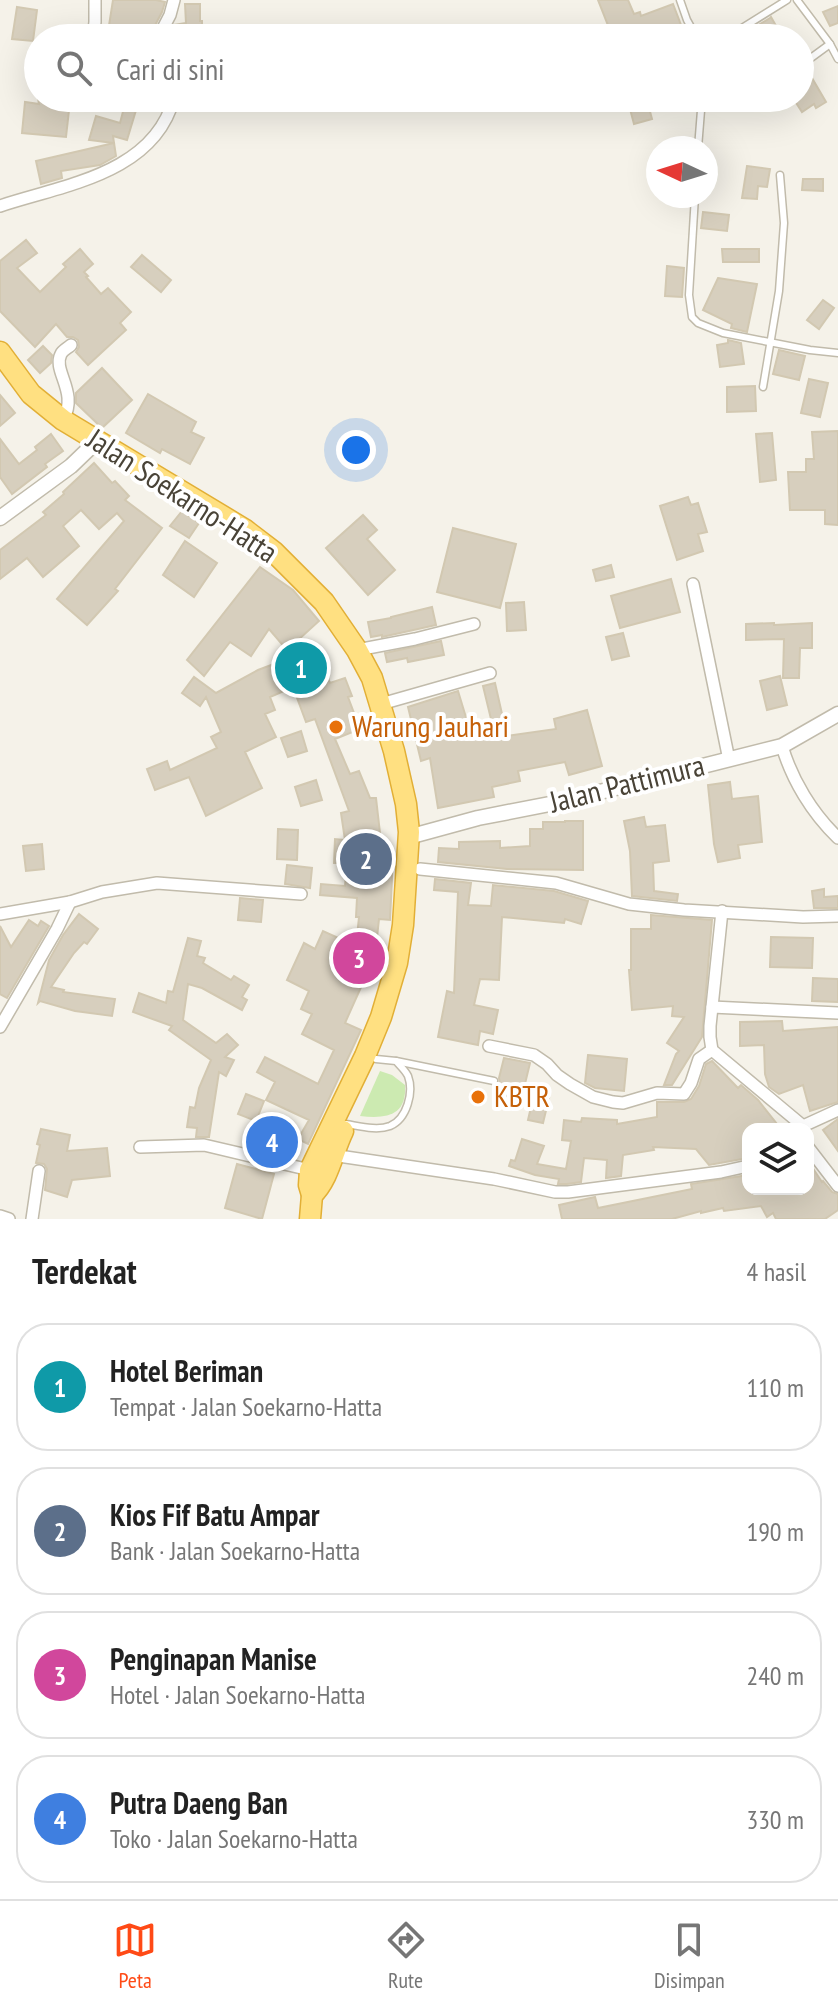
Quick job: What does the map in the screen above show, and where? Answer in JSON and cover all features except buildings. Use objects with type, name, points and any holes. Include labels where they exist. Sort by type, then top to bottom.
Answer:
[{"type":"highway","name":"Jalan Soekarno-Hatta","points":[[0,352],[31,394],[63,420],[222,515],[274,552],[324,602],[372,678],[399,773],[410,835],[420,869],[411,958],[379,1059],[346,1124],[324,1180],[312,1195]]},
{"type":"highway","name":"Jalan Soekarno-Hatta","points":[[310,1219],[310,1170],[379,1059],[381,1017],[397,963],[403,925],[410,835]]},
{"type":"street","points":[[95,0],[95,24]]},
{"type":"street","points":[[165,24],[174,0]]},
{"type":"street","points":[[0,206],[86,180],[131,157],[149,143],[168,112]]},
{"type":"street","points":[[63,420],[69,403],[60,362],[61,354],[71,345]]},
{"type":"street","points":[[0,518],[71,466],[97,441]]},
{"type":"street","points":[[693,584],[729,760]]},
{"type":"street","points":[[357,650],[474,624]]},
{"type":"street","points":[[381,704],[490,673]]},
{"type":"street","name":"Jalan Pattimura","points":[[410,835],[560,802],[782,746],[838,714]]},
{"type":"street","points":[[782,746],[801,791],[838,838]]},
{"type":"street","points":[[420,869],[556,883],[629,904],[803,917],[838,916]]},
{"type":"street","points":[[0,914],[157,883],[301,894]]},
{"type":"street","points":[[0,1027],[70,902]]},
{"type":"street","points":[[722,911],[712,1007],[712,1050],[795,1123]]},
{"type":"street","points":[[712,1007],[838,1013]]},
{"type":"street","points":[[489,1046],[534,1055],[557,1075],[593,1097],[619,1103],[657,1093],[684,1094],[699,1059],[712,1050]]},
{"type":"street","points":[[811,1123],[838,1110]]},
{"type":"street","points":[[140,1147],[204,1145],[310,1170]]},
{"type":"street","points":[[332,1155],[506,1181],[555,1192],[742,1167]]},
{"type":"street","points":[[814,1155],[838,1186]]},
{"type":"street","points":[[32,1219],[39,1171]]},
{"type":"street","points":[[0,1216],[9,1219]]},
{"type":"lane","points":[[680,0],[689,24]]},
{"type":"lane","points":[[748,24],[787,0]]},
{"type":"lane","points":[[797,0],[838,59]]},
{"type":"lane","points":[[814,56],[830,44]]},
{"type":"lane","points":[[699,136],[701,112]]},
{"type":"lane","points":[[763,387],[779,291],[784,223],[780,175]]},
{"type":"lane","points":[[694,208],[689,295],[692,317],[698,323],[723,333],[838,353]]},
{"type":"lane","points":[[379,1059],[494,1081]]},
{"type":"lane","points":[[346,1124],[390,1127],[405,1112],[410,1094],[407,1075],[379,1059]]},
{"type":"green space","points":[[380,1071],[405,1085],[402,1103],[386,1116],[360,1116]]},
{"type":"place","name":"Hotel Beriman","points":[[301,668]]},
{"type":"place","name":"Warung Jauhari","points":[[336,727]]},
{"type":"place","name":"Kios Fif Batu Ampar","points":[[366,859]]},
{"type":"place","name":"Penginapan Manise","points":[[359,958]]},
{"type":"place","name":"KBTR","points":[[478,1097]]},
{"type":"place","name":"Putra Daeng Ban","points":[[272,1142]]}]
